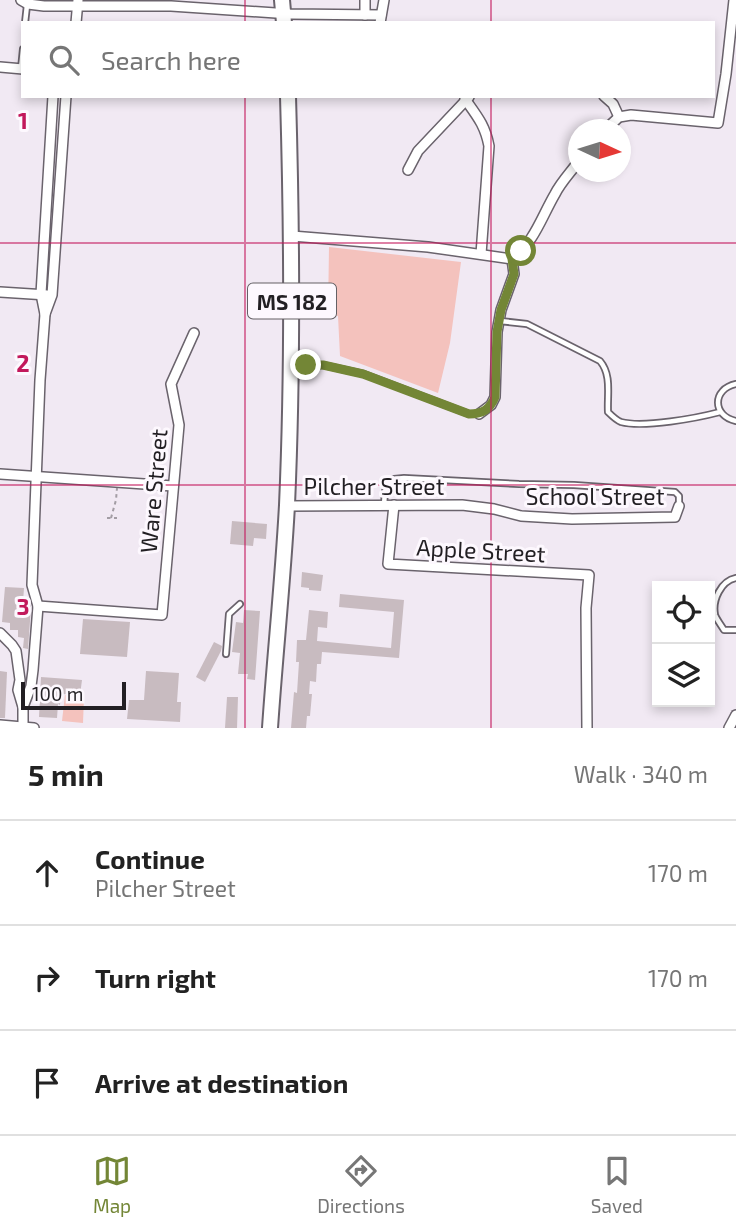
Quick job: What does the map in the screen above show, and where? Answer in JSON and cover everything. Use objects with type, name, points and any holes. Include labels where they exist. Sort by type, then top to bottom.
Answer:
[{"type":"main road","name":"MS 182","points":[[270,728],[287,506],[292,366],[288,98]]},
{"type":"street","points":[[365,0],[365,15]]},
{"type":"street","points":[[24,2],[171,3],[365,15],[381,19],[384,0]]},
{"type":"street","points":[[606,98],[613,104],[619,117],[657,116],[718,123],[734,0]]},
{"type":"street","points":[[0,67],[21,69]]},
{"type":"street","points":[[46,314],[41,295],[54,98]]},
{"type":"street","points":[[23,707],[33,670],[38,606],[32,585],[40,380],[46,314],[52,295],[66,98]]},
{"type":"street","points":[[408,170],[418,151],[467,98],[486,131],[488,146],[481,254]]},
{"type":"street","points":[[512,259],[531,240],[556,191],[568,176]]},
{"type":"street","points":[[292,236],[352,240],[512,259]]},
{"type":"street","points":[[479,414],[491,405],[495,397],[497,332],[501,310],[514,274],[512,259]]},
{"type":"street","points":[[0,292],[52,295]]},
{"type":"street","name":"Ware Street","points":[[38,606],[162,615],[179,425],[171,384],[194,333]]},
{"type":"street","points":[[0,474],[173,486]]},
{"type":"street","name":"Apple Street","points":[[389,505],[388,564],[589,575],[586,608],[587,728]]},
{"type":"street","name":"Pilcher Street","points":[[287,506],[463,505]]},
{"type":"street","name":"School Street","points":[[463,505],[521,516],[572,520],[675,517],[678,506]]},
{"type":"street","points":[[0,632],[16,651],[20,680],[18,690],[26,728],[0,725]]},
{"type":"street","points":[[20,680],[30,682]]},
{"type":"street","points":[[729,728],[736,715]]},
{"type":"lane","points":[[24,2],[25,21]]},
{"type":"lane","points":[[499,321],[527,324],[600,361],[608,375],[608,412],[619,421],[659,422],[697,418],[720,412]]},
{"type":"lane","points":[[292,366],[323,365],[363,374],[469,414],[479,414]]},
{"type":"lane","points":[[736,384],[724,389],[719,395],[718,403],[724,417],[736,421]]},
{"type":"lane","points":[[389,505],[385,491],[394,479],[404,478],[675,492],[679,496],[678,506]]},
{"type":"lane","points":[[736,579],[722,586],[716,600],[715,614],[724,630],[736,631]]},
{"type":"lane","points":[[226,654],[229,614],[240,604]]},
{"type":"path","points":[[111,518],[118,482]]},
{"type":"path","points":[[116,500],[122,500]]},
{"type":"path","points":[[107,518],[117,518]]},
{"type":"shaded area","points":[[329,247],[461,262],[450,343],[438,393],[340,356],[338,316],[328,314]]},
{"type":"shaded area","points":[[65,695],[84,697],[83,723],[62,721]]},
{"type":"building","points":[[232,521],[267,524],[266,539],[254,538],[253,546],[230,544]]},
{"type":"building","points":[[302,572],[323,575],[321,591],[301,587]]},
{"type":"building","points":[[5,587],[24,588],[23,602],[30,602],[28,649],[23,648],[24,638],[18,637],[18,630],[10,630],[10,623],[2,622]]},
{"type":"building","points":[[340,594],[404,600],[399,658],[322,652],[321,664],[317,664],[316,682],[310,681],[309,694],[312,694],[306,728],[291,728],[294,692],[297,693],[297,640],[306,640],[309,610],[328,612],[327,628],[318,627],[317,641],[391,648],[394,612],[339,607]]},
{"type":"building","points":[[244,610],[260,611],[255,680],[247,679],[248,674],[238,674],[240,653],[232,652],[236,622],[243,623]]},
{"type":"building","points":[[83,619],[130,622],[127,657],[80,654]]},
{"type":"building","points":[[214,642],[222,646],[221,651],[205,682],[196,677]]},
{"type":"building","points":[[0,671],[7,672],[5,718],[0,718]]},
{"type":"building","points":[[146,671],[179,673],[177,702],[181,702],[180,722],[127,719],[129,700],[144,700]]},
{"type":"building","points":[[41,677],[82,680],[80,695],[61,694],[57,718],[39,717]]},
{"type":"building","points":[[227,697],[238,697],[237,728],[225,728]]},
{"type":"route","points":[[306,365],[323,365],[363,374],[469,414],[479,414],[491,405],[495,397],[497,332],[501,310],[514,274],[512,259],[521,251]]}]
